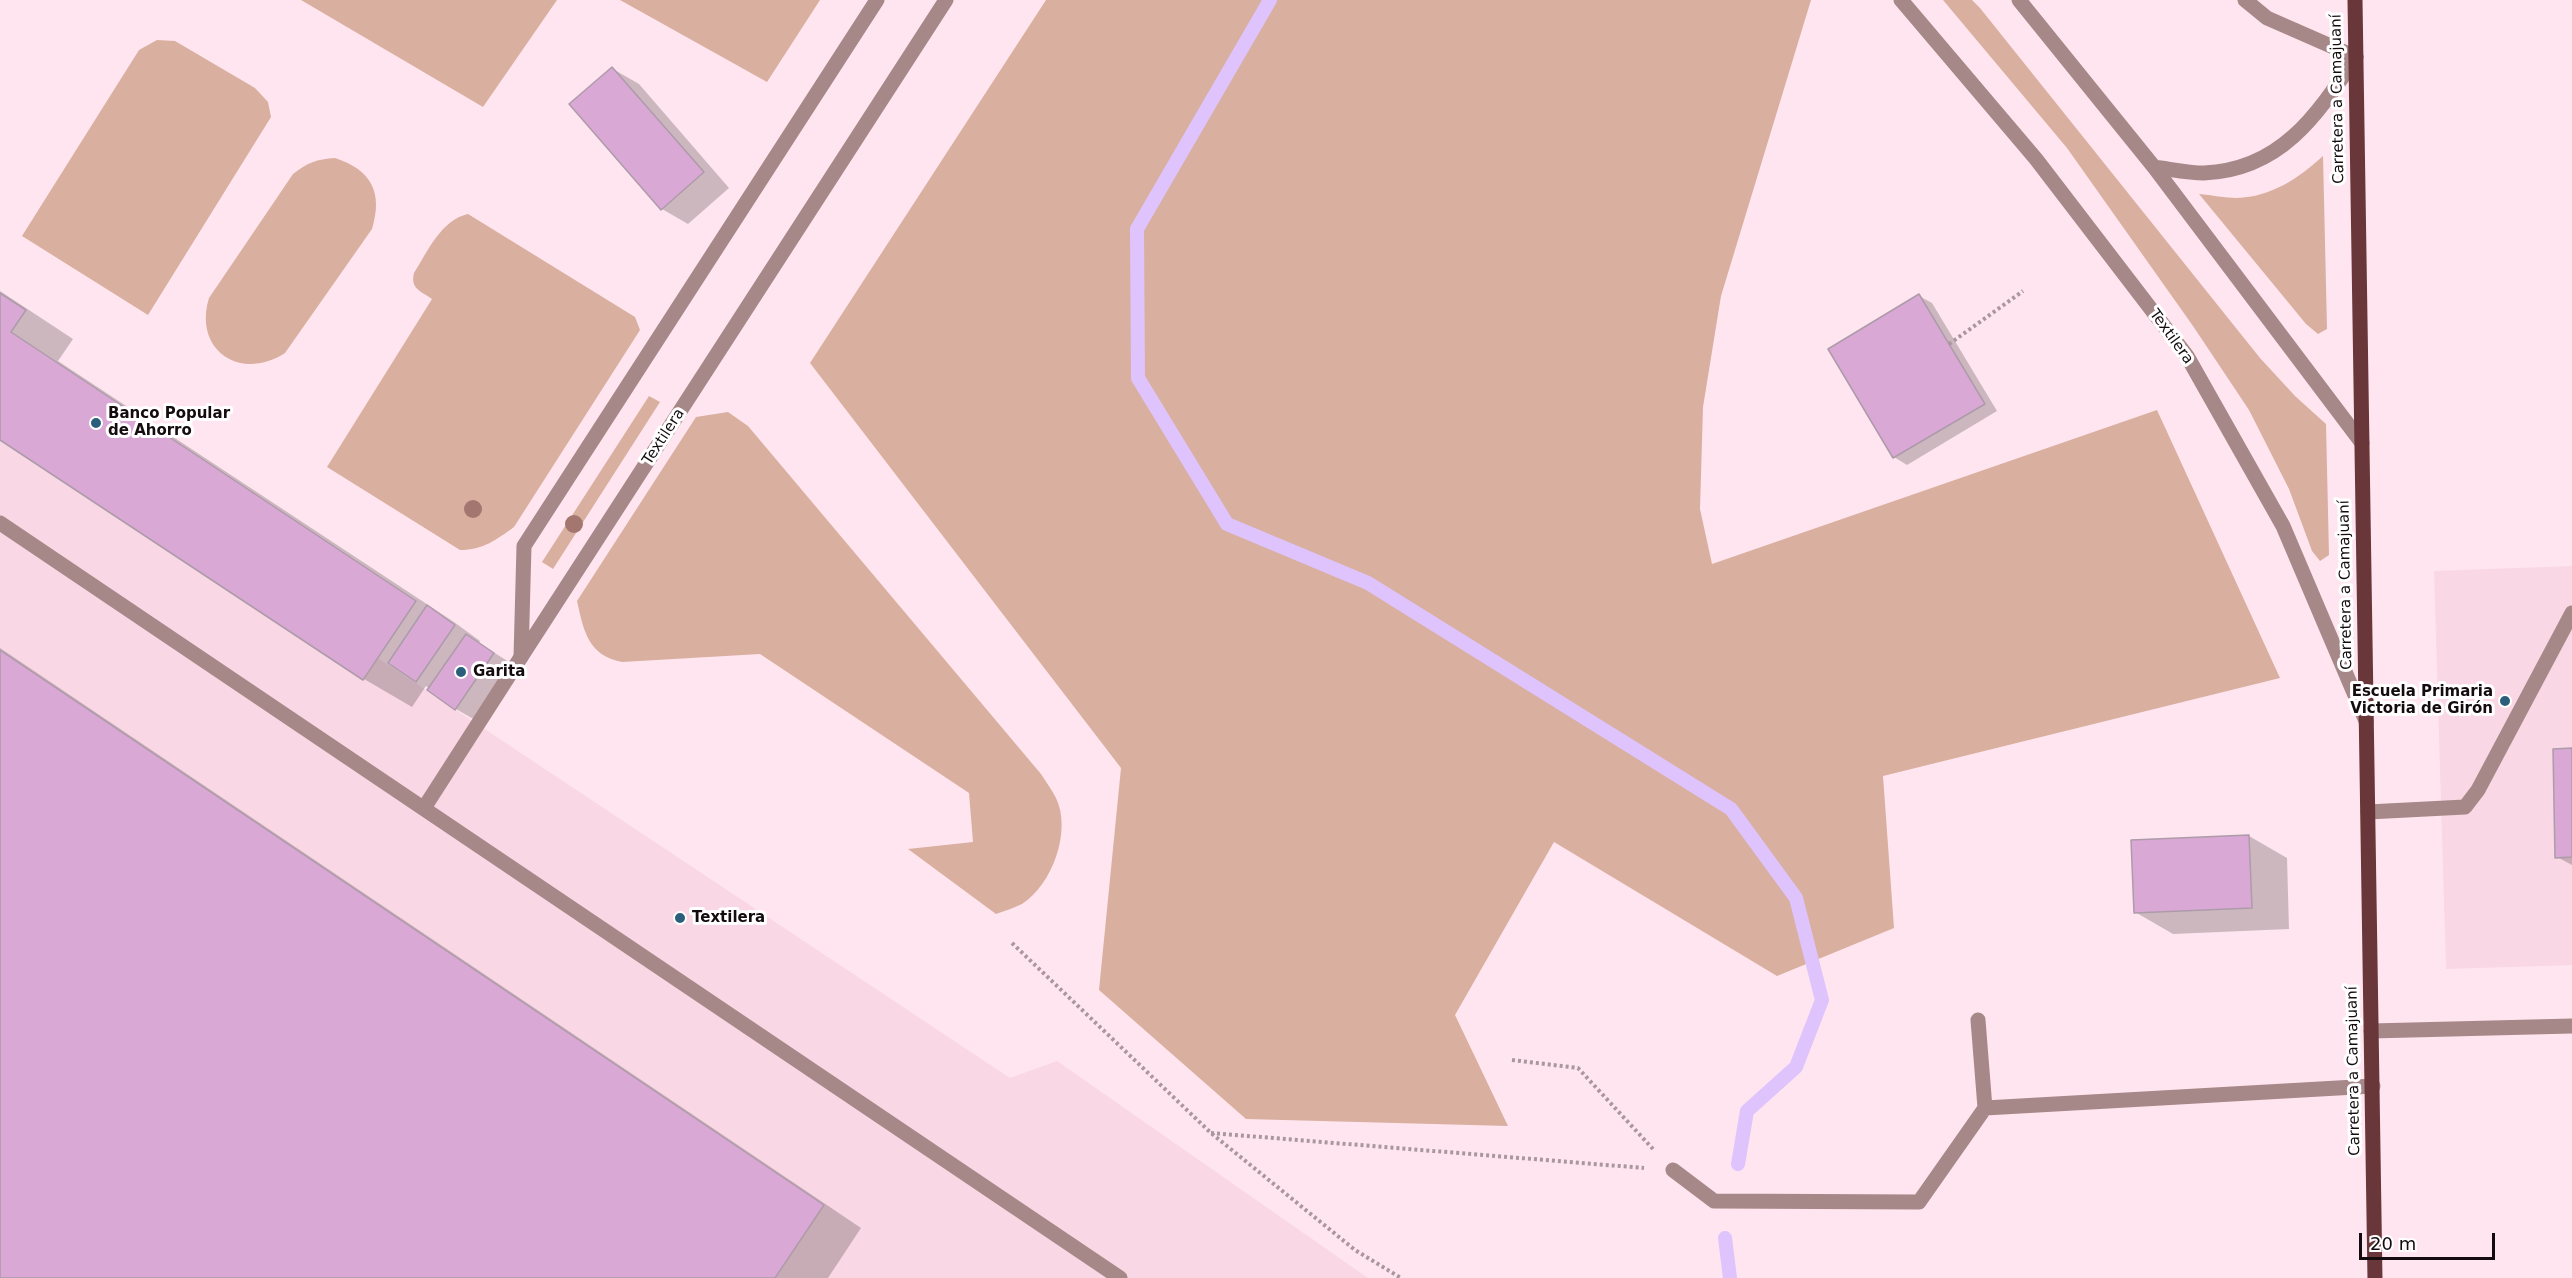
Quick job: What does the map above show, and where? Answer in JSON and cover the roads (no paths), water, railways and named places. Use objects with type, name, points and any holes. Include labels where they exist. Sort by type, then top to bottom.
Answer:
[{"type":"main road","name":"Carretera a Camajuaní","points":[[2355,0],[2375,1278]]},
{"type":"street","points":[[521,657],[524,546],[877,0]]},
{"type":"street","name":"Textilera","points":[[424,808],[946,0]]},
{"type":"street","name":"Textilera","points":[[1901,0],[2036,159],[2187,356],[2283,526],[2366,722]]},
{"type":"street","points":[[2019,0],[2154,167],[2362,443]]},
{"type":"street","points":[[2154,167],[2203,173],[2213,172],[2241,168],[2277,152],[2320,110],[2356,57],[2267,18],[2245,0]]},
{"type":"street","points":[[0,523],[1120,1278]]},
{"type":"street","points":[[2368,812],[2465,807],[2478,790],[2572,614]]},
{"type":"street","points":[[1673,1170],[1714,1201],[1919,1202],[1985,1108],[1978,1020]]},
{"type":"street","points":[[2371,1031],[2572,1026]]},
{"type":"street","points":[[1985,1108],[2373,1086]]},
{"type":"waterway","points":[[1270,0],[1137,229],[1138,378],[1227,524],[1368,583],[1731,809],[1796,898],[1822,1000],[1796,1067],[1747,1111],[1738,1164]]},
{"type":"waterway","points":[[1725,1238],[1730,1278]]},
{"type":"place","name":"Banco Popular de Ahorro","points":[[96,423]]},
{"type":"place","name":"Garita","points":[[461,672]]},
{"type":"place","name":"Escuela Primaria Victoria de Girón","points":[[2505,701]]},
{"type":"place","name":"Textilera","points":[[680,918]]}]
